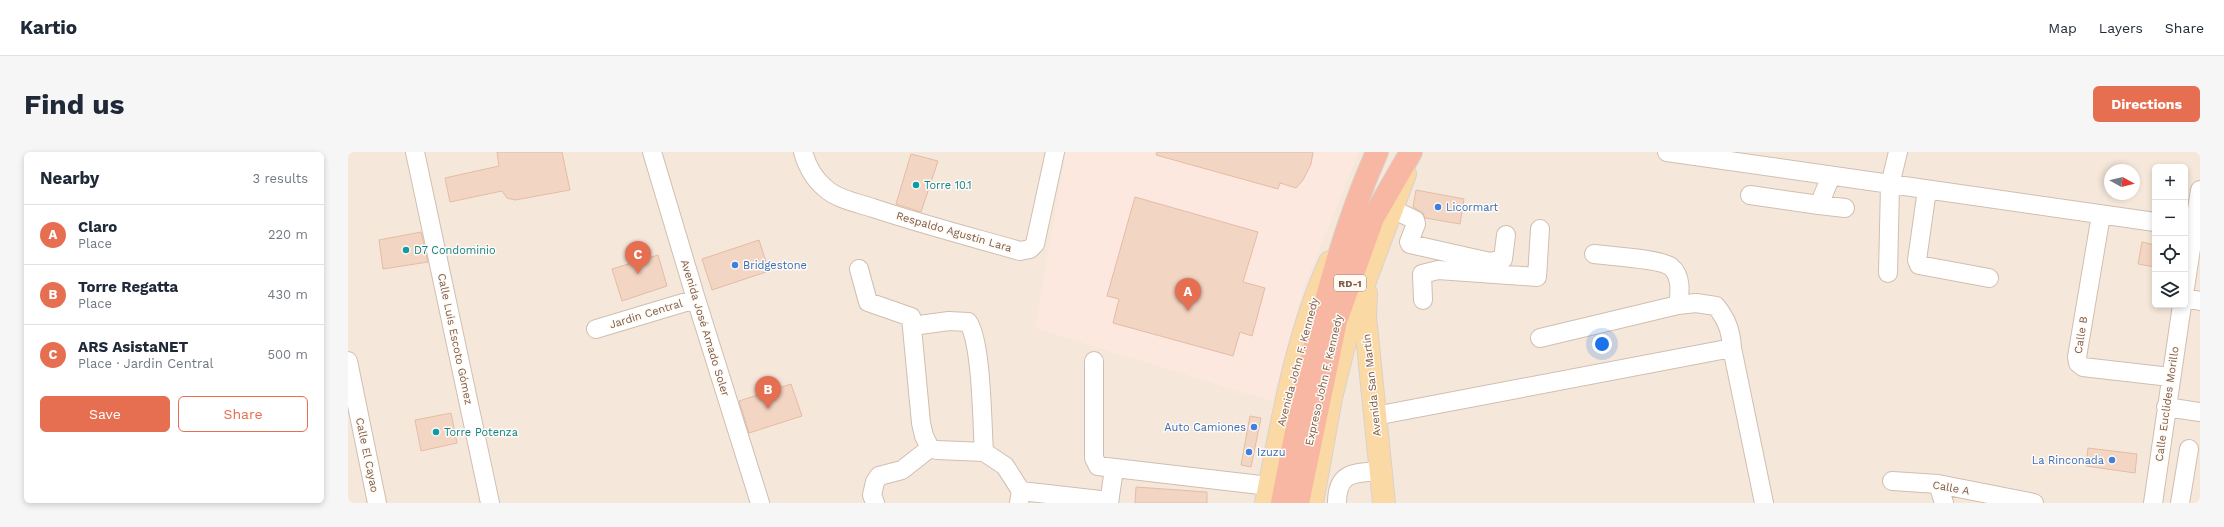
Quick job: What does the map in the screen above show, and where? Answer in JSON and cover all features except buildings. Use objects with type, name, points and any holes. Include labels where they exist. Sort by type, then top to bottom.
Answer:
[{"type":"highway","name":"Expreso John F. Kennedy","points":[[1298,503],[1310,365],[1347,226],[1377,152]]},
{"type":"highway","name":"Expreso John F. Kennedy","points":[[1282,503],[1336,321],[1373,218],[1412,152]]},
{"type":"main road","name":"RD-1","points":[[1312,503],[1331,398],[1348,328],[1368,268],[1392,209],[1412,152]]},
{"type":"main road","name":"Avenida John F. Kennedy","points":[[1268,495],[1284,410],[1316,292],[1347,226]]},
{"type":"main road","name":"Avenida San Martín","points":[[1368,268],[1365,316],[1384,503]]},
{"type":"street","name":"Calle Luis Escoto Gómez","points":[[415,152],[490,503]]},
{"type":"street","name":"Avenida José Amado Soler","points":[[652,152],[760,503]]},
{"type":"street","name":"Respaldo Agustin Lara","points":[[803,152],[807,165],[816,179],[826,189],[841,197],[887,213],[1020,251],[1030,249],[1035,244],[1055,152]]},
{"type":"street","points":[[1667,152],[2152,222]]},
{"type":"street","points":[[1888,273],[1890,184],[1898,152]]},
{"type":"street","points":[[1819,206],[1830,176]]},
{"type":"street","points":[[1928,190],[1917,260],[1919,265],[1989,278]]},
{"type":"street","points":[[2187,272],[2200,190]]},
{"type":"street","points":[[1750,194],[1819,206],[1845,208]]},
{"type":"street","points":[[1392,209],[1415,220],[1416,224],[1409,242],[1410,244],[1490,262],[1503,259],[1506,235]]},
{"type":"street","name":"Calle B","points":[[2101,215],[2077,357],[2078,362],[2083,367],[2170,377]]},
{"type":"street","points":[[1422,300],[1422,274],[1438,270],[1537,277],[1540,229]]},
{"type":"street","points":[[1594,254],[1658,262],[1671,266],[1677,274],[1679,283],[1678,305]]},
{"type":"street","points":[[859,268],[868,302],[909,315],[912,326],[921,423],[924,436],[930,448]]},
{"type":"street","name":"Jardin Central","points":[[596,329],[696,299]]},
{"type":"street","points":[[2188,299],[2200,301]]},
{"type":"street","points":[[1540,338],[1678,305],[1696,303],[1716,306],[1726,318],[1731,333],[1732,348],[1764,503]]},
{"type":"street","name":"Calle Euclides Morillo","points":[[2153,503],[2170,377],[2182,308]]},
{"type":"street","points":[[912,326],[959,320],[968,322],[972,327],[976,347],[984,452]]},
{"type":"street","points":[[1375,416],[1732,348]]},
{"type":"street","name":"Calle El Cayao","points":[[348,361],[377,503]]},
{"type":"street","points":[[1094,361],[1094,458],[1098,466],[1268,495]]},
{"type":"street","points":[[2166,407],[2200,412]]},
{"type":"street","points":[[2160,446],[2194,450],[2180,503]]},
{"type":"street","points":[[875,503],[872,495],[875,482],[879,476],[902,470],[930,448],[984,452],[1005,466],[1020,497],[1109,502],[1114,469]]},
{"type":"street","points":[[1337,503],[1337,493],[1342,480],[1348,476],[1381,471]]},
{"type":"street","name":"Calle A","points":[[1892,481],[1938,484],[2034,503]]},
{"type":"street","points":[[1938,484],[1944,503]]},
{"type":"shaded area","points":[[348,152],[2200,152],[2200,503],[348,503]]},
{"type":"shaded area","points":[[1066,152],[1359,152],[1304,286],[1272,401],[1035,328]]},
{"type":"place","name":"Torre 10.1","points":[[916,185]]},
{"type":"place","name":"Licormart","points":[[1438,207]]},
{"type":"place","name":"D7 Condominio","points":[[406,250]]},
{"type":"place","name":"Bridgestone","points":[[735,265]]},
{"type":"place","name":"ARS AsistaNET","points":[[638,274]]},
{"type":"place","name":"Claro","points":[[1188,311]]},
{"type":"place","name":"Torre Regatta","points":[[768,409]]},
{"type":"place","name":"Auto Camiones","points":[[1254,427]]},
{"type":"place","name":"Torre Potenza","points":[[436,432]]},
{"type":"place","name":"Izuzu","points":[[1249,452]]},
{"type":"place","name":"La Rinconada","points":[[2112,460]]}]
